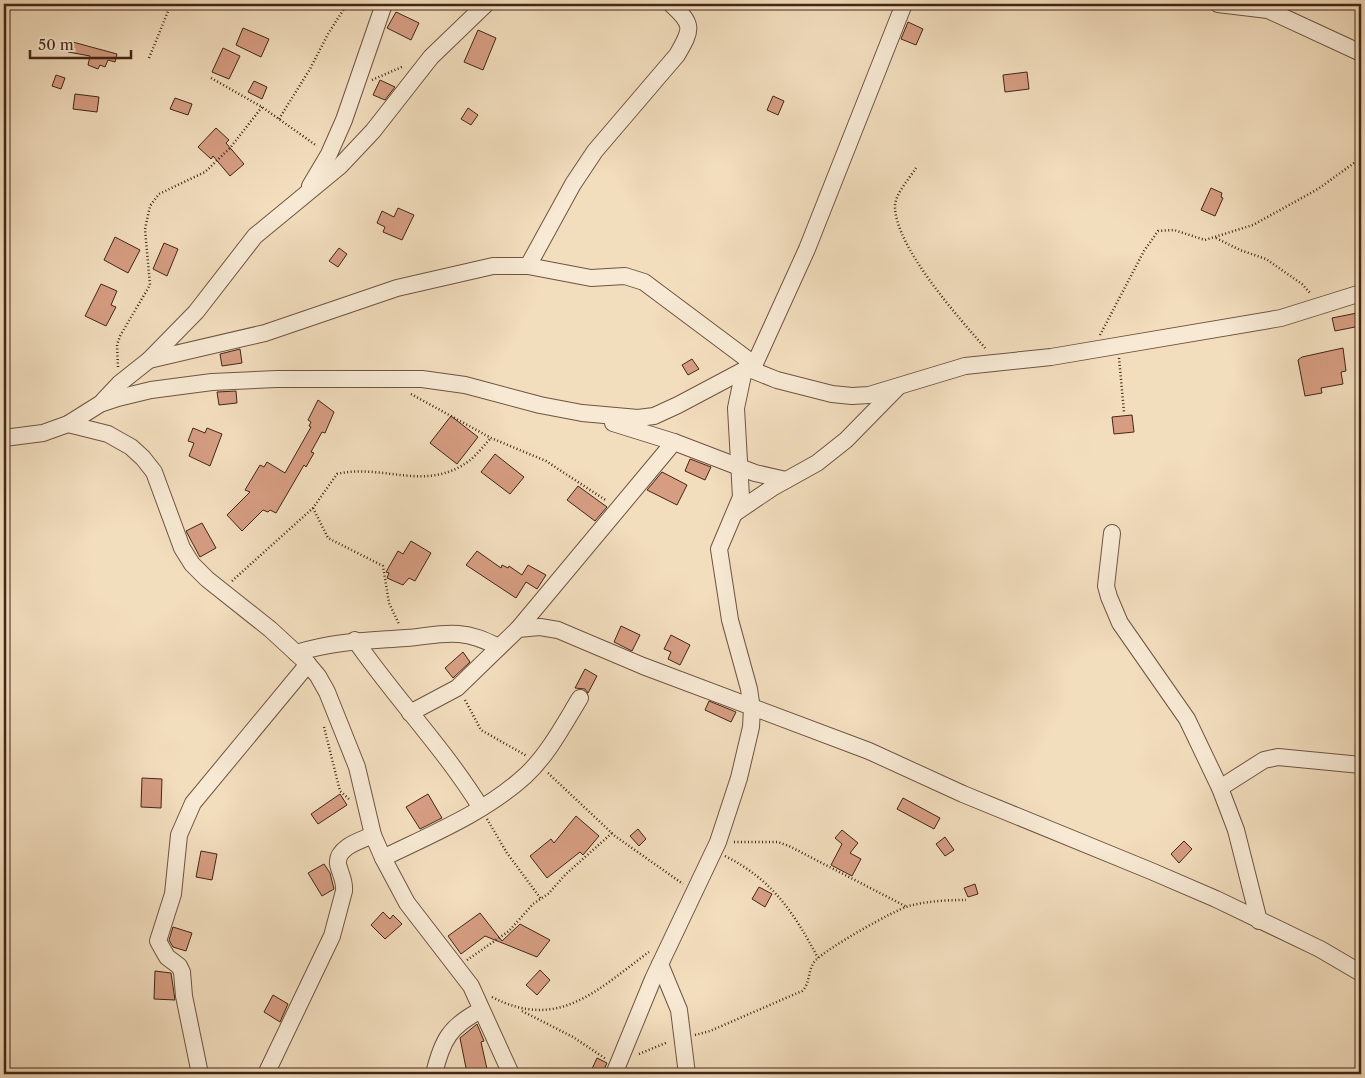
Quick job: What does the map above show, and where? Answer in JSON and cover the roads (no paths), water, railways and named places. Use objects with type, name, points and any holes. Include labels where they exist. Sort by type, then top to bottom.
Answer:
[{"type":"street","points":[[304,197],[329,154],[356,88],[384,4]]},
{"type":"street","points":[[100,404],[120,383],[149,360],[196,312],[254,236],[340,166],[374,131],[431,57],[486,4]]},
{"type":"street","points":[[528,266],[573,184],[595,151],[678,55],[686,41],[690,26],[688,21],[671,4]]},
{"type":"street","points":[[618,1069],[660,964],[716,846],[739,778],[751,726],[752,709],[730,620],[720,554],[720,545],[741,497],[736,408],[751,368],[807,249],[904,4]]},
{"type":"street","points":[[1218,4],[1268,10],[1361,53]]},
{"type":"street","points":[[149,360],[265,334],[366,298],[442,276],[493,266],[528,266],[591,278],[625,276],[644,282],[751,368],[777,380],[852,396],[869,395],[935,374],[996,362],[1051,357],[1118,344],[1176,337],[1280,318],[1361,293]]},
{"type":"street","points":[[4,438],[44,433],[68,424],[100,404],[118,398],[151,390],[212,382],[339,378],[422,379],[465,386],[540,405],[582,413],[638,418],[654,416],[751,368]]},
{"type":"street","points":[[735,513],[786,480],[817,463],[846,440],[899,386]]},
{"type":"street","points":[[582,413],[674,442],[738,467],[786,480]]},
{"type":"street","points":[[68,424],[108,434],[132,447],[143,458],[154,472],[182,548],[192,564],[302,658],[327,692],[362,784],[373,834],[383,858],[407,903],[471,986],[511,1074]]},
{"type":"street","points":[[410,713],[456,688],[518,629],[556,580],[619,510],[674,442]]},
{"type":"street","points":[[1112,533],[1106,586],[1109,597],[1120,623],[1187,719],[1220,788],[1236,830],[1259,921]]},
{"type":"street","points":[[518,629],[540,627],[558,630],[752,709],[869,751],[963,794],[1216,899],[1361,972]]},
{"type":"street","points":[[200,1074],[184,996],[182,972],[167,957],[158,941],[172,894],[179,835],[193,804],[203,789],[236,754],[302,658],[323,645],[355,640],[408,638],[442,633],[477,637],[499,647]]},
{"type":"street","points":[[355,640],[384,681],[461,775],[481,808]]},
{"type":"street","points":[[383,858],[481,808],[520,780],[537,763],[580,698]]},
{"type":"street","points":[[1220,788],[1264,760],[1278,757],[1361,765]]},
{"type":"street","points":[[266,1074],[332,936],[345,883],[338,864],[340,855],[346,848],[373,834]]},
{"type":"street","points":[[660,964],[679,1010],[687,1074]]},
{"type":"street","points":[[434,1074],[447,1037],[454,1027],[481,1010]]}]
